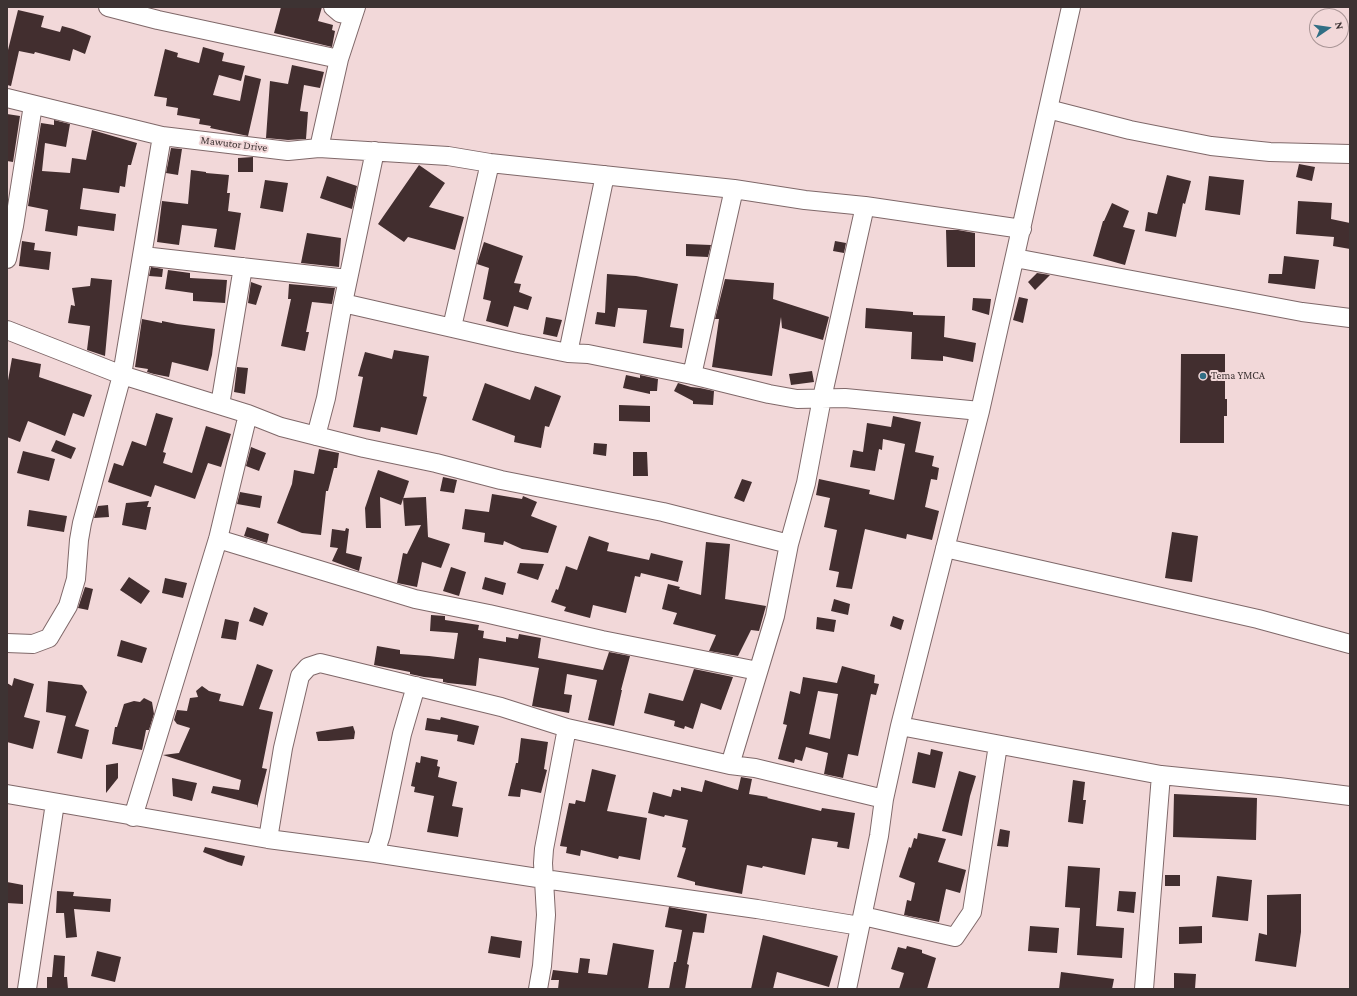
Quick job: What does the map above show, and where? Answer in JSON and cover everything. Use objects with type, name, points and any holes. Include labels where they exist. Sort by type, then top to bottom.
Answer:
[{"type":"street","points":[[108,7],[158,20],[339,59]]},
{"type":"street","points":[[319,148],[339,59],[354,12],[340,13],[333,7]]},
{"type":"street","points":[[847,989],[880,836],[884,799],[900,726],[980,411],[1071,7]]},
{"type":"street","name":"Mawutor Drive","points":[[7,98],[162,136],[288,150],[319,148],[448,156],[490,163],[865,206],[1022,229]]},
{"type":"street","points":[[7,259],[14,226],[33,105]]},
{"type":"street","points":[[1048,109],[1130,130],[1211,146],[1270,152],[1350,154]]},
{"type":"street","points":[[7,643],[33,644],[49,638],[68,606],[76,580],[82,522],[122,375],[162,136]]},
{"type":"street","points":[[316,436],[326,398],[343,303],[375,151]]},
{"type":"street","points":[[452,327],[490,163]]},
{"type":"street","points":[[568,353],[605,175]]},
{"type":"street","points":[[692,375],[734,190]]},
{"type":"street","points":[[730,765],[775,616],[789,544],[806,483],[822,398],[865,206]]},
{"type":"street","points":[[143,256],[348,279]]},
{"type":"street","points":[[1015,258],[1294,310],[1350,318]]},
{"type":"street","points":[[220,405],[243,267]]},
{"type":"street","points":[[343,303],[518,343],[568,353],[588,354],[692,375],[769,394],[813,399],[845,398],[870,400],[980,411]]},
{"type":"street","points":[[7,330],[122,375],[248,414],[281,427],[364,448],[436,463],[501,480],[663,512],[789,544]]},
{"type":"street","points":[[133,817],[218,539],[248,414]]},
{"type":"street","points":[[218,539],[415,599],[602,640],[758,671]]},
{"type":"street","points":[[945,548],[1258,619],[1350,644]]},
{"type":"street","points":[[268,839],[283,748],[300,676],[308,667],[320,663],[501,707],[567,728],[730,765],[755,768],[884,799]]},
{"type":"street","points":[[375,852],[381,835],[402,734],[416,686]]},
{"type":"street","points":[[900,726],[1161,775],[1350,796]]},
{"type":"street","points":[[538,989],[542,966],[546,916],[543,864],[544,849],[567,728]]},
{"type":"street","points":[[7,794],[133,817],[268,839],[375,852],[544,879],[757,909],[862,921],[955,937],[972,912],[998,745]]},
{"type":"street","points":[[1144,989],[1161,775]]},
{"type":"street","points":[[27,989],[54,803]]},
{"type":"building","points":[[281,7],[322,7],[318,21],[333,25],[332,30],[335,31],[332,47],[274,33]]},
{"type":"building","points":[[18,10],[44,16],[41,27],[60,32],[62,26],[91,36],[85,54],[73,49],[70,61],[35,52],[34,54],[19,51],[11,86],[7,85],[7,50]]},
{"type":"building","points":[[203,47],[224,53],[222,61],[245,66],[241,81],[219,75],[213,95],[240,101],[245,75],[261,79],[248,136],[210,128],[211,126],[199,124],[200,119],[177,115],[178,108],[166,106],[167,98],[154,96],[165,49],[178,53],[177,57],[199,63]]},
{"type":"building","points":[[292,65],[324,72],[320,88],[304,85],[300,111],[308,112],[306,139],[288,140],[266,138],[270,81],[288,84]]},
{"type":"building","points":[[7,114],[20,116],[13,162],[7,161]]},
{"type":"building","points":[[54,120],[70,124],[66,147],[45,143],[42,171],[70,173],[72,158],[86,160],[92,130],[137,143],[131,165],[128,165],[125,187],[120,186],[119,193],[83,188],[80,209],[116,214],[114,231],[78,226],[77,236],[45,231],[48,210],[28,206],[41,123],[54,125]]},
{"type":"building","points":[[171,148],[182,149],[178,175],[166,173]]},
{"type":"building","points":[[253,157],[253,172],[238,172],[238,158]]},
{"type":"building","points":[[1299,164],[1315,167],[1312,181],[1296,177]]},
{"type":"building","points":[[419,165],[445,183],[429,207],[464,217],[455,250],[408,237],[404,242],[378,224]]},
{"type":"building","points":[[191,170],[229,175],[227,193],[230,193],[228,211],[241,213],[235,250],[214,247],[217,229],[182,225],[179,245],[157,242],[162,201],[188,204]]},
{"type":"building","points":[[1167,175],[1191,181],[1185,204],[1183,203],[1176,237],[1145,231],[1148,212],[1157,214]]},
{"type":"building","points":[[327,176],[357,186],[352,209],[320,198]]},
{"type":"building","points":[[1209,176],[1244,180],[1240,215],[1205,210]]},
{"type":"building","points":[[265,180],[288,183],[283,212],[260,208]]},
{"type":"building","points":[[1298,201],[1332,203],[1331,219],[1350,223],[1350,249],[1333,246],[1334,237],[1296,234]]},
{"type":"building","points":[[1112,203],[1129,211],[1123,227],[1135,230],[1125,265],[1093,256],[1103,221]]},
{"type":"building","points":[[946,230],[958,230],[975,233],[975,267],[947,267]]},
{"type":"building","points":[[307,233],[341,238],[339,267],[301,263]]},
{"type":"building","points":[[22,241],[35,243],[34,250],[51,252],[49,270],[19,266]]},
{"type":"building","points":[[835,241],[846,243],[844,253],[833,251]]},
{"type":"building","points":[[484,242],[523,256],[514,283],[521,284],[519,292],[532,297],[528,310],[514,306],[508,327],[486,321],[491,301],[483,299],[489,268],[477,264]]},
{"type":"building","points":[[686,244],[711,245],[708,257],[686,256]]},
{"type":"building","points":[[1284,256],[1319,260],[1315,289],[1268,283],[1269,274],[1282,274]]},
{"type":"building","points":[[151,267],[163,269],[162,277],[149,276]]},
{"type":"building","points":[[168,270],[190,273],[190,278],[227,280],[225,303],[193,301],[193,293],[165,289]]},
{"type":"building","points":[[1037,273],[1050,275],[1035,290],[1028,282]]},
{"type":"building","points":[[607,274],[636,276],[678,284],[670,327],[684,329],[682,348],[643,343],[647,310],[618,308],[615,327],[595,324],[597,312],[605,313]]},
{"type":"building","points":[[91,278],[112,280],[105,356],[87,350],[90,326],[68,323],[71,305],[75,306],[72,288],[90,286]]},
{"type":"building","points":[[725,279],[774,283],[773,299],[829,317],[823,340],[782,328],[781,317],[772,376],[712,367],[719,319],[715,319]]},
{"type":"building","points":[[251,282],[262,286],[256,305],[248,303]]},
{"type":"building","points":[[289,284],[335,288],[332,304],[312,302],[306,332],[309,332],[305,351],[281,346],[291,299],[288,299]]},
{"type":"building","points":[[1019,297],[1028,299],[1023,323],[1013,320]]},
{"type":"building","points":[[973,298],[991,299],[989,315],[972,310]]},
{"type":"building","points":[[866,308],[913,312],[913,315],[945,316],[944,337],[976,343],[973,362],[943,356],[943,361],[911,359],[912,332],[865,328]]},
{"type":"building","points":[[546,317],[562,320],[557,337],[543,334]]},
{"type":"building","points":[[142,319],[162,323],[162,321],[215,329],[212,355],[208,371],[172,362],[169,377],[147,372],[148,369],[135,367]]},
{"type":"building","points":[[394,350],[429,356],[423,396],[427,397],[417,435],[381,427],[380,432],[353,427],[363,377],[358,376],[365,352],[392,359]]},
{"type":"building","name":"Tema YMCA","points":[[1181,354],[1225,354],[1225,399],[1227,399],[1227,416],[1224,416],[1224,443],[1180,443]]},
{"type":"building","points":[[12,358],[41,364],[39,377],[92,395],[84,417],[73,413],[65,436],[28,421],[20,442],[7,437],[7,386]]},
{"type":"building","points":[[237,367],[248,368],[245,394],[234,392]]},
{"type":"building","points":[[812,371],[814,382],[791,385],[789,374]]},
{"type":"building","points":[[626,375],[640,378],[640,375],[658,379],[657,391],[650,391],[650,394],[623,388]]},
{"type":"building","points":[[485,383],[530,400],[535,386],[561,396],[549,427],[545,426],[541,448],[514,442],[515,436],[472,420]]},
{"type":"building","points":[[678,383],[714,391],[713,405],[693,404],[693,401],[674,391]]},
{"type":"building","points":[[619,405],[650,406],[650,422],[619,421]]},
{"type":"building","points":[[156,413],[173,418],[163,452],[166,453],[163,463],[192,473],[206,426],[231,434],[221,467],[208,463],[195,499],[155,485],[151,497],[108,482],[114,463],[123,466],[132,441],[146,446]]},
{"type":"building","points":[[893,416],[921,422],[915,452],[934,456],[932,466],[939,468],[937,480],[931,479],[925,507],[939,511],[932,540],[907,534],[906,539],[865,529],[852,589],[836,587],[839,572],[829,570],[837,530],[824,527],[830,498],[816,495],[819,479],[870,490],[869,494],[894,500],[905,444],[883,439],[882,450],[879,449],[875,471],[850,467],[853,450],[863,452],[867,423],[891,427]]},
{"type":"building","points":[[56,440],[76,448],[71,459],[51,451]]},
{"type":"building","points":[[594,443],[607,444],[606,456],[593,454]]},
{"type":"building","points":[[251,447],[266,453],[259,471],[246,466]]},
{"type":"building","points":[[319,449],[339,453],[337,468],[334,468],[328,491],[326,491],[321,535],[302,533],[277,523],[292,484],[294,470],[314,474]]},
{"type":"building","points":[[23,451],[55,459],[49,481],[17,473]]},
{"type":"building","points":[[633,452],[647,452],[648,476],[633,476]]},
{"type":"building","points":[[378,470],[409,481],[401,505],[380,497],[381,528],[366,528],[365,508]]},
{"type":"building","points":[[443,477],[457,480],[454,493],[440,491]]},
{"type":"building","points":[[742,479],[752,482],[744,502],[734,498]]},
{"type":"building","points":[[240,492],[262,496],[260,508],[237,504]]},
{"type":"building","points":[[492,494],[522,499],[523,496],[537,502],[531,516],[557,526],[548,553],[522,549],[504,541],[503,545],[484,542],[485,533],[462,529],[465,509],[489,512]]},
{"type":"building","points":[[426,497],[428,537],[450,544],[441,568],[422,562],[417,587],[397,583],[403,553],[407,554],[421,525],[405,526],[403,498]]},
{"type":"building","points":[[149,501],[147,507],[151,507],[146,530],[122,525],[126,503]]},
{"type":"building","points":[[108,505],[109,517],[94,518],[98,506]]},
{"type":"building","points":[[29,510],[67,516],[64,532],[27,526]]},
{"type":"building","points":[[247,527],[269,534],[267,543],[244,536]]},
{"type":"building","points":[[346,528],[349,529],[346,553],[362,557],[359,571],[332,561],[338,548],[330,547],[332,529],[345,531]]},
{"type":"building","points":[[1172,532],[1198,536],[1192,582],[1165,578]]},
{"type":"building","points":[[589,536],[609,543],[607,551],[649,560],[651,553],[683,561],[678,582],[641,573],[640,577],[635,576],[626,613],[593,605],[590,618],[564,611],[566,607],[551,602],[556,589],[558,590],[566,566],[577,570]]},
{"type":"building","points":[[706,542],[730,544],[725,599],[766,606],[759,631],[751,630],[738,656],[709,651],[716,635],[673,624],[677,613],[662,609],[668,584],[680,587],[679,589],[701,595]]},
{"type":"building","points":[[520,563],[544,564],[538,580],[517,573]]},
{"type":"building","points":[[451,567],[466,572],[459,596],[443,591]]},
{"type":"building","points":[[129,577],[150,591],[141,604],[120,590]]},
{"type":"building","points":[[485,577],[506,583],[503,595],[482,589]]},
{"type":"building","points":[[165,578],[187,583],[183,598],[162,593]]},
{"type":"building","points":[[85,587],[93,589],[88,610],[78,608]]},
{"type":"building","points":[[834,599],[850,604],[848,615],[831,611]]},
{"type":"building","points":[[254,607],[268,613],[263,626],[249,621]]},
{"type":"building","points":[[431,615],[445,616],[445,620],[479,625],[478,630],[484,631],[483,638],[506,642],[506,637],[518,639],[519,634],[541,638],[538,658],[603,670],[609,652],[630,656],[614,726],[588,720],[597,680],[567,674],[564,694],[572,695],[569,713],[532,706],[539,668],[479,658],[476,686],[443,682],[443,679],[424,677],[410,674],[410,672],[374,665],[377,646],[400,650],[400,654],[454,659],[458,633],[430,631]]},
{"type":"building","points":[[893,616],[904,620],[901,630],[890,626]]},
{"type":"building","points":[[817,617],[836,620],[834,632],[816,629]]},
{"type":"building","points":[[225,619],[239,622],[236,640],[221,638]]},
{"type":"building","points":[[121,640],[147,648],[142,663],[117,656]]},
{"type":"building","points":[[257,664],[273,670],[259,709],[273,712],[262,768],[267,769],[257,808],[257,805],[211,793],[213,786],[239,790],[241,780],[163,755],[179,753],[190,728],[177,724],[174,720],[177,710],[187,711],[190,698],[198,697],[196,691],[202,686],[209,691],[221,694],[219,701],[243,706]]},
{"type":"building","points":[[842,666],[875,675],[874,683],[879,684],[876,695],[871,694],[858,756],[848,754],[843,778],[824,774],[828,753],[806,747],[802,761],[795,759],[794,763],[778,759],[787,725],[783,724],[790,691],[800,694],[803,677],[837,683]],"holes":[[[818,691],[838,694],[830,739],[809,734]]]},
{"type":"building","points":[[694,669],[733,677],[721,710],[701,703],[693,729],[685,726],[684,729],[674,726],[675,721],[644,713],[649,693],[683,701]]},
{"type":"building","points":[[14,678],[34,684],[24,717],[40,721],[33,749],[7,742],[7,683],[12,686]]},
{"type":"building","points":[[48,681],[82,685],[87,692],[75,726],[89,730],[82,759],[57,753],[66,716],[46,712]]},
{"type":"building","points":[[144,698],[152,702],[154,714],[149,730],[146,730],[142,750],[112,744],[115,727],[117,727],[124,704],[134,701],[140,702]]},
{"type":"building","points":[[441,717],[479,726],[474,745],[457,741],[458,735],[425,730],[427,718],[440,720]]},
{"type":"building","points":[[353,726],[355,732],[354,739],[318,741],[316,732]]},
{"type":"building","points":[[521,738],[548,742],[544,769],[547,770],[541,793],[521,789],[520,797],[508,796],[516,763],[518,763]]},
{"type":"building","points":[[931,749],[943,752],[935,788],[912,783],[918,752],[930,755]]},
{"type":"building","points":[[421,756],[438,760],[437,766],[440,767],[438,777],[457,782],[452,806],[463,808],[458,837],[427,832],[434,796],[414,792],[415,787],[411,786],[416,762],[420,763]]},
{"type":"building","points":[[118,763],[118,778],[106,793],[106,765]]},
{"type":"building","points":[[592,769],[616,775],[607,811],[647,818],[640,860],[619,856],[618,859],[581,850],[580,856],[566,853],[567,847],[560,846],[569,803],[575,804],[576,800],[585,802]]},
{"type":"building","points":[[959,771],[976,776],[970,796],[962,836],[942,831]]},
{"type":"building","points":[[741,777],[752,779],[749,794],[768,797],[767,798],[821,811],[822,808],[855,813],[849,849],[837,847],[838,842],[812,838],[805,875],[763,866],[762,868],[747,865],[742,894],[695,885],[695,882],[677,877],[686,848],[682,847],[688,820],[648,813],[653,792],[671,797],[673,789],[681,791],[681,787],[702,792],[705,780],[738,790]]},
{"type":"building","points":[[172,778],[197,783],[192,801],[173,796]]},
{"type":"building","points":[[1073,780],[1085,782],[1083,800],[1086,800],[1083,824],[1068,822]]},
{"type":"building","points":[[1174,794],[1257,798],[1256,840],[1173,837]]},
{"type":"building","points":[[1000,829],[1010,831],[1008,847],[997,846]]},
{"type":"building","points":[[918,833],[946,839],[938,862],[966,870],[960,893],[946,889],[939,922],[904,915],[907,900],[911,901],[915,883],[899,877],[909,847],[911,848],[914,838],[917,839]]},
{"type":"building","points":[[205,847],[245,856],[242,866],[203,852]]},
{"type":"building","points":[[1068,866],[1100,868],[1096,926],[1124,928],[1122,958],[1077,955],[1080,908],[1065,907]]},
{"type":"building","points":[[1165,875],[1180,875],[1180,886],[1165,886]]},
{"type":"building","points":[[1217,876],[1252,880],[1248,921],[1212,917]]},
{"type":"building","points":[[7,882],[23,885],[23,904],[7,903]]},
{"type":"building","points":[[57,891],[74,892],[73,896],[111,899],[110,912],[74,909],[77,937],[66,938],[64,913],[56,913]]},
{"type":"building","points":[[1119,891],[1136,892],[1134,913],[1117,911]]},
{"type":"building","points":[[1301,894],[1301,932],[1296,967],[1255,961],[1259,933],[1267,935],[1267,895]]},
{"type":"building","points":[[669,907],[707,914],[704,933],[693,932],[687,964],[689,965],[685,989],[669,989],[682,930],[665,927]]},
{"type":"building","points":[[1030,926],[1059,928],[1057,953],[1028,951]]},
{"type":"building","points":[[1202,926],[1202,943],[1179,944],[1179,927]]},
{"type":"building","points":[[763,935],[838,956],[829,987],[777,972],[773,989],[751,989]]},
{"type":"building","points":[[491,936],[522,941],[520,958],[488,953]]},
{"type":"building","points":[[613,943],[654,950],[648,989],[558,989],[559,980],[551,980],[553,970],[578,973],[580,958],[590,959],[588,973],[607,975]]},
{"type":"building","points":[[907,946],[922,950],[922,953],[936,958],[927,989],[899,989],[904,973],[891,969],[898,947],[906,949]]},
{"type":"building","points":[[97,951],[121,957],[115,982],[91,976]]},
{"type":"building","points":[[54,955],[65,956],[64,977],[67,977],[68,989],[47,989],[47,977],[52,977]]},
{"type":"building","points":[[1061,972],[1114,979],[1112,989],[1059,989]]},
{"type":"building","points":[[1174,973],[1196,974],[1195,989],[1174,989]]},
{"type":"place","name":"Tema YMCA","points":[[1203,376]]}]
